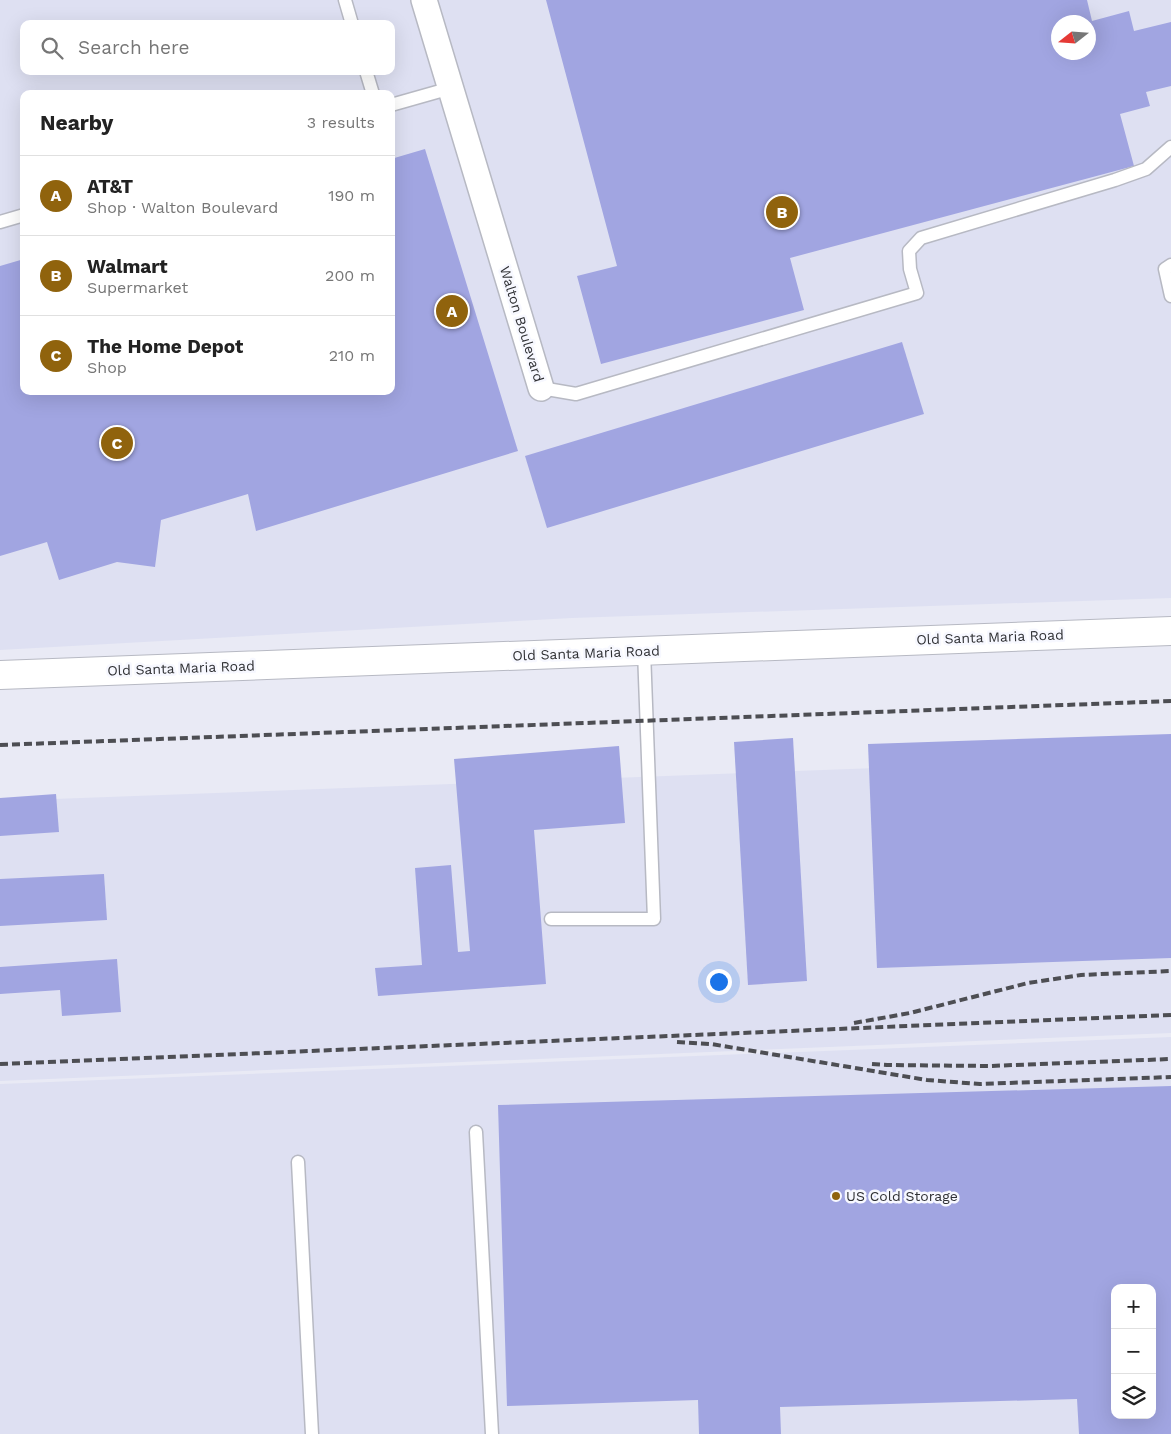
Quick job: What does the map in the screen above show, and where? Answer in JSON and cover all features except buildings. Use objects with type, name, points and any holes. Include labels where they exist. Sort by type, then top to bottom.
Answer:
[{"type":"main road","name":"Old Santa Maria Road","points":[[0,675],[1171,630]]},
{"type":"street","name":"Walton Boulevard","points":[[424,0],[541,388]]},
{"type":"lane","points":[[345,0],[351,20]]},
{"type":"lane","points":[[367,75],[372,90]]},
{"type":"lane","points":[[395,104],[451,88]]},
{"type":"lane","name":"Walton Boulevard","points":[[541,388],[576,394],[917,293],[910,269],[909,251],[921,238],[1146,169],[1171,147]]},
{"type":"lane","points":[[0,222],[20,216]]},
{"type":"lane","points":[[1171,264],[1165,269],[1171,296]]},
{"type":"lane","points":[[551,919],[654,920],[644,650]]},
{"type":"lane","points":[[476,1132],[492,1434]]},
{"type":"lane","points":[[298,1162],[312,1434]]},
{"type":"shaded area","points":[[0,0],[1171,0],[1171,598],[572,618],[0,650]]},
{"type":"shaded area","points":[[1171,757],[1171,1033],[0,1081],[0,801]]},
{"type":"shaded area","points":[[1171,1037],[1171,1434],[0,1434],[0,1084]]},
{"type":"railway","points":[[0,745],[1171,701]]},
{"type":"railway","points":[[854,1023],[910,1013],[1028,983],[1081,975],[1171,971]]},
{"type":"railway","points":[[0,1064],[1171,1015]]},
{"type":"railway","points":[[677,1042],[711,1044],[927,1080],[980,1084],[1171,1077]]},
{"type":"railway","points":[[872,1064],[989,1066],[1171,1059]]},
{"type":"place","name":"Walmart","points":[[782,212]]},
{"type":"place","name":"AT&T","points":[[452,311]]},
{"type":"place","name":"The Home Depot","points":[[117,443]]},
{"type":"place","name":"US Cold Storage","points":[[836,1196]]}]
